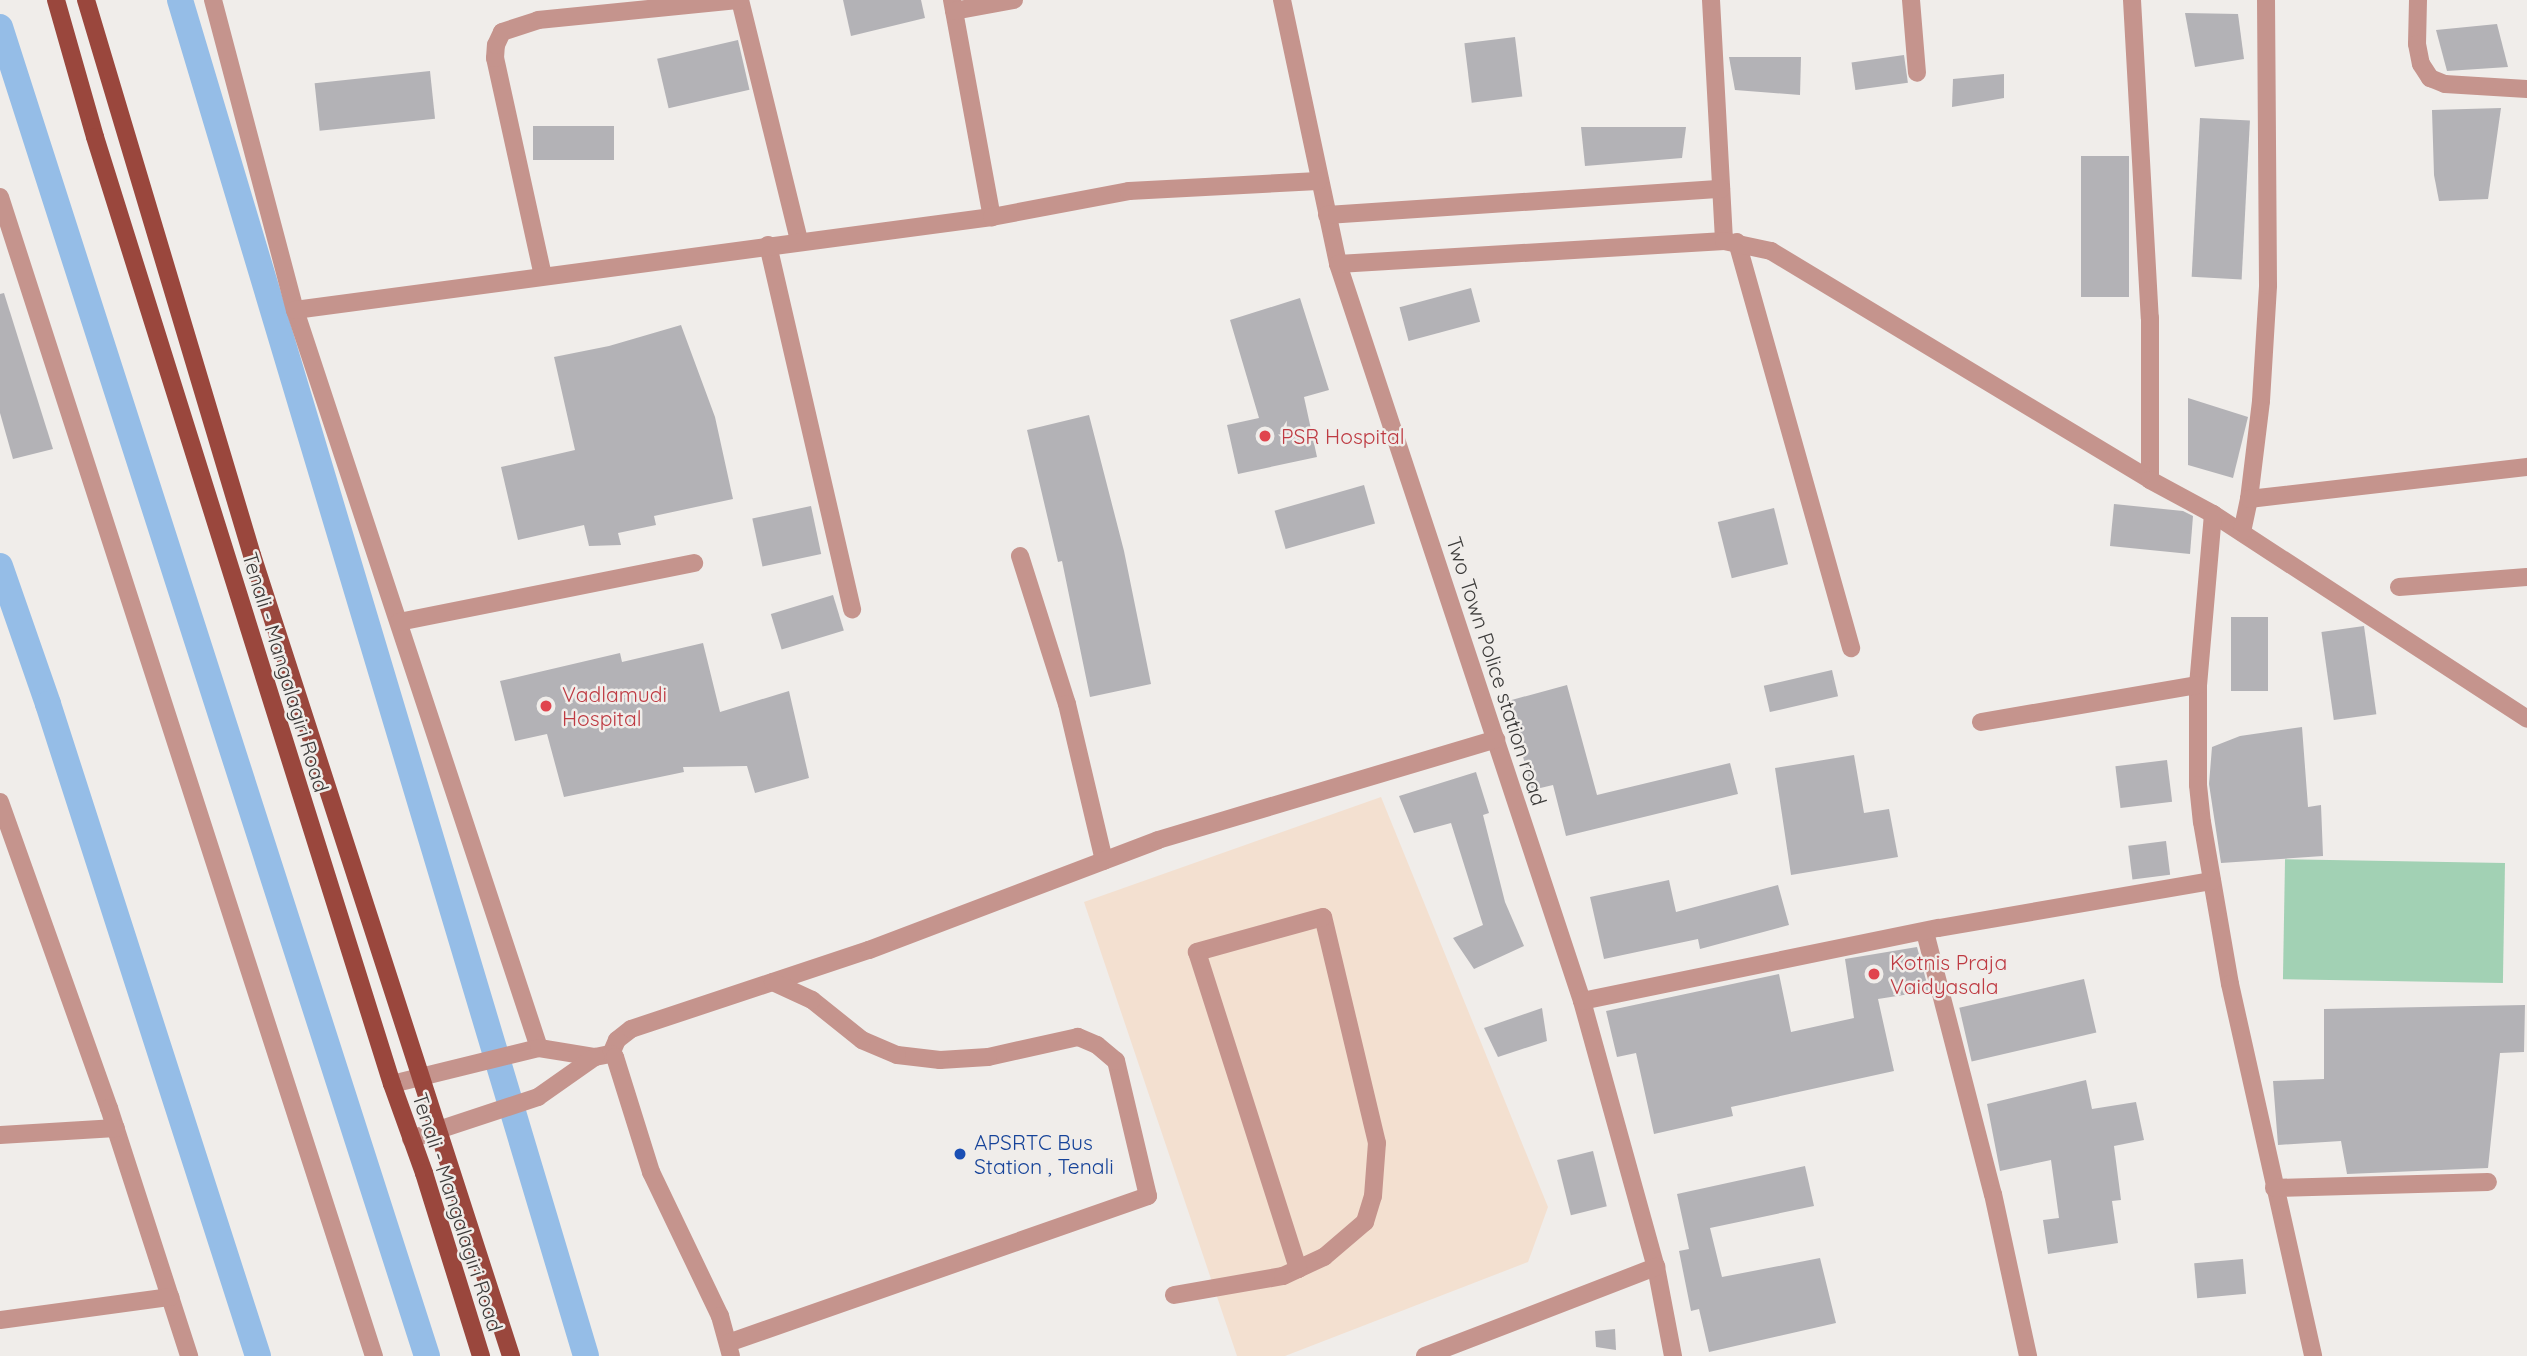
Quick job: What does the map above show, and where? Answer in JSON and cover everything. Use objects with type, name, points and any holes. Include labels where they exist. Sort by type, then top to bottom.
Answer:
[{"type":"main road","name":"Tenali - Mangalagiri Road","points":[[56,0],[103,163],[391,1084],[481,1356]]},
{"type":"main road","name":"Tenali - Mangalagiri Road","points":[[86,0],[248,542],[445,1128],[511,1356]]},
{"type":"street","points":[[213,0],[295,310],[399,622],[532,1049]]},
{"type":"street","points":[[542,276],[495,58],[496,45],[502,32],[538,20],[740,0],[799,241]]},
{"type":"street","points":[[992,217],[953,6],[1014,0]]},
{"type":"street","name":"Two Town Police station road","points":[[1282,0],[1318,181],[1338,264],[1582,1001],[1656,1267],[1673,1356]]},
{"type":"street","points":[[1711,0],[1722,194],[1728,238],[1852,648]]},
{"type":"street","points":[[1912,0],[1917,73]]},
{"type":"street","points":[[2132,0],[2150,318],[2150,480]]},
{"type":"street","points":[[2242,532],[2249,499],[2261,401],[2268,285],[2266,0]]},
{"type":"street","points":[[2418,0],[2417,44],[2421,64],[2430,78],[2445,84],[2527,89]]},
{"type":"street","points":[[295,310],[992,217],[1129,191],[1318,181]]},
{"type":"street","points":[[1327,215],[1722,194]]},
{"type":"street","points":[[0,197],[374,1356]]},
{"type":"street","points":[[1338,264],[1728,238],[1771,251],[2150,480],[2213,514],[2527,719]]},
{"type":"street","points":[[768,245],[852,609]]},
{"type":"street","points":[[2249,499],[2527,467]]},
{"type":"street","points":[[2213,514],[2198,685],[2198,785],[2230,984],[2313,1356]]},
{"type":"street","points":[[1020,556],[1067,704],[1104,861]]},
{"type":"street","points":[[399,622],[694,563]]},
{"type":"street","points":[[2399,587],[2527,577]]},
{"type":"street","points":[[1981,722],[2198,685]]},
{"type":"street","points":[[411,1139],[538,1097],[603,1055],[631,1029],[869,950],[1158,840],[1496,739]]},
{"type":"street","points":[[0,803],[116,1128],[189,1356]]},
{"type":"street","points":[[1582,1001],[1925,932],[2212,881]]},
{"type":"street","points":[[1174,1295],[1283,1276],[1324,1257],[1365,1222],[1373,1196],[1377,1143],[1323,917],[1197,952],[1298,1269]]},
{"type":"street","points":[[1925,932],[1993,1194],[2028,1356]]},
{"type":"street","points":[[391,1084],[532,1049],[603,1055],[620,1067],[651,1172],[720,1316],[729,1350],[1148,1196],[1116,1061],[1097,1045],[1078,1037],[988,1057],[940,1060],[897,1055],[862,1040],[812,1000],[774,982]]},
{"type":"street","points":[[0,1135],[116,1128]]},
{"type":"street","points":[[2274,1188],[2488,1182]]},
{"type":"street","points":[[1425,1356],[1656,1267]]},
{"type":"street","points":[[0,1320],[170,1297]]},
{"type":"shaded area","points":[[1381,797],[1548,1207],[1528,1262],[1285,1356],[1237,1356],[1084,902]]},
{"type":"green space","points":[[2285,859],[2505,863],[2503,983],[2283,979]]},
{"type":"building","points":[[843,0],[921,0],[925,18],[851,36]]},
{"type":"building","points":[[2185,13],[2238,14],[2244,59],[2195,67]]},
{"type":"building","points":[[2497,24],[2508,67],[2447,71],[2436,30]]},
{"type":"building","points":[[1515,37],[1522,97],[1472,103],[1464,43]]},
{"type":"building","points":[[738,40],[749,90],[669,108],[657,59]]},
{"type":"building","points":[[1904,55],[1908,83],[1855,90],[1852,62]]},
{"type":"building","points":[[1729,57],[1801,57],[1800,95],[1735,90]]},
{"type":"building","points":[[430,71],[435,119],[320,131],[315,83]]},
{"type":"building","points":[[2004,74],[2004,98],[1952,107],[1953,79]]},
{"type":"building","points":[[2501,108],[2488,199],[2439,201],[2434,175],[2432,110]]},
{"type":"building","points":[[2200,118],[2250,121],[2242,279],[2192,277]]},
{"type":"building","points":[[533,126],[614,126],[614,160],[533,160]]},
{"type":"building","points":[[1581,127],[1686,127],[1682,158],[1585,166]]},
{"type":"building","points":[[2081,156],[2129,156],[2129,297],[2081,297]]},
{"type":"building","points":[[1471,288],[1480,322],[1409,341],[1400,307]]},
{"type":"building","points":[[4,293],[53,449],[13,459],[0,413],[0,294]]},
{"type":"building","points":[[1300,298],[1329,390],[1304,397],[1317,457],[1238,474],[1227,425],[1259,418],[1230,320]]},
{"type":"building","points":[[681,325],[715,417],[733,499],[654,516],[656,525],[618,533],[621,545],[589,546],[584,525],[518,540],[501,467],[575,450],[554,357],[609,346]]},
{"type":"building","points":[[2188,398],[2248,417],[2233,478],[2188,465]]},
{"type":"building","points":[[1089,415],[1124,551],[1151,684],[1090,697],[1062,561],[1058,562],[1027,430]]},
{"type":"building","points":[[1364,485],[1375,523],[1286,549],[1275,511]]},
{"type":"building","points":[[2114,504],[2183,511],[2193,516],[2190,554],[2110,546]]},
{"type":"building","points":[[811,506],[821,554],[762,566],[752,518]]},
{"type":"building","points":[[1774,508],[1788,564],[1732,578],[1718,522]]},
{"type":"building","points":[[833,595],[844,630],[782,649],[771,614]]},
{"type":"building","points":[[2231,617],[2268,617],[2268,691],[2231,691]]},
{"type":"building","points":[[2364,626],[2376,714],[2334,720],[2321,632]]},
{"type":"building","points":[[703,643],[720,712],[789,691],[809,778],[755,793],[747,766],[683,767],[684,772],[564,797],[547,734],[515,741],[500,681],[620,653],[622,662]]},
{"type":"building","points":[[1832,670],[1838,696],[1770,712],[1764,686]]},
{"type":"building","points":[[1567,685],[1597,795],[1730,763],[1738,794],[1566,836],[1553,785],[1532,790],[1508,701]]},
{"type":"building","points":[[2302,727],[2308,807],[2321,805],[2323,856],[2221,863],[2209,784],[2212,747],[2240,736]]},
{"type":"building","points":[[1854,755],[1864,813],[1889,809],[1898,857],[1791,875],[1775,768]]},
{"type":"building","points":[[2167,760],[2172,802],[2121,808],[2115,766]]},
{"type":"building","points":[[1476,772],[1489,813],[1483,815],[1505,902],[1524,946],[1474,969],[1453,938],[1483,925],[1451,823],[1414,833],[1399,796]]},
{"type":"building","points":[[2166,841],[2170,875],[2132,879],[2128,846]]},
{"type":"building","points":[[1669,880],[1676,912],[1778,885],[1789,925],[1700,949],[1698,939],[1604,959],[1590,897]]},
{"type":"building","points":[[1917,947],[1929,991],[1878,999],[1894,1071],[1731,1107],[1733,1116],[1654,1134],[1636,1053],[1617,1057],[1606,1011],[1779,974],[1791,1032],[1854,1018],[1845,959]]},
{"type":"building","points":[[2084,979],[2096,1033],[1972,1061],[1959,1008]]},
{"type":"building","points":[[2525,1005],[2524,1052],[2500,1053],[2488,1168],[2347,1174],[2341,1141],[2278,1145],[2273,1081],[2324,1079],[2324,1009]]},
{"type":"building","points":[[1542,1008],[1547,1041],[1498,1057],[1484,1028]]},
{"type":"building","points":[[2086,1080],[2092,1109],[2136,1102],[2144,1140],[2114,1146],[2121,1200],[2112,1201],[2118,1243],[2048,1254],[2043,1220],[2059,1218],[2051,1160],[2000,1171],[1987,1104]]},
{"type":"building","points":[[1593,1151],[1607,1206],[1571,1215],[1557,1160]]},
{"type":"building","points":[[1805,1166],[1814,1206],[1710,1228],[1722,1277],[1820,1258],[1836,1323],[1709,1352],[1699,1309],[1691,1311],[1679,1251],[1689,1249],[1677,1194]]},
{"type":"building","points":[[2243,1259],[2246,1294],[2197,1298],[2194,1263]]},
{"type":"building","points":[[1615,1329],[1616,1350],[1596,1347],[1595,1331]]},
{"type":"waterway","points":[[180,0],[586,1356]]},
{"type":"waterway","points":[[0,27],[427,1356]]},
{"type":"waterway","points":[[0,566],[48,704],[258,1356]]},
{"type":"place","name":"PSR Hospital","points":[[1265,436]]},
{"type":"place","name":"Vadlamudi Hospital","points":[[546,706]]},
{"type":"place","name":"Kotnis Praja Vaidyasala","points":[[1874,974]]},
{"type":"place","name":"APSRTC Bus Station , Tenali","points":[[960,1154]]}]
